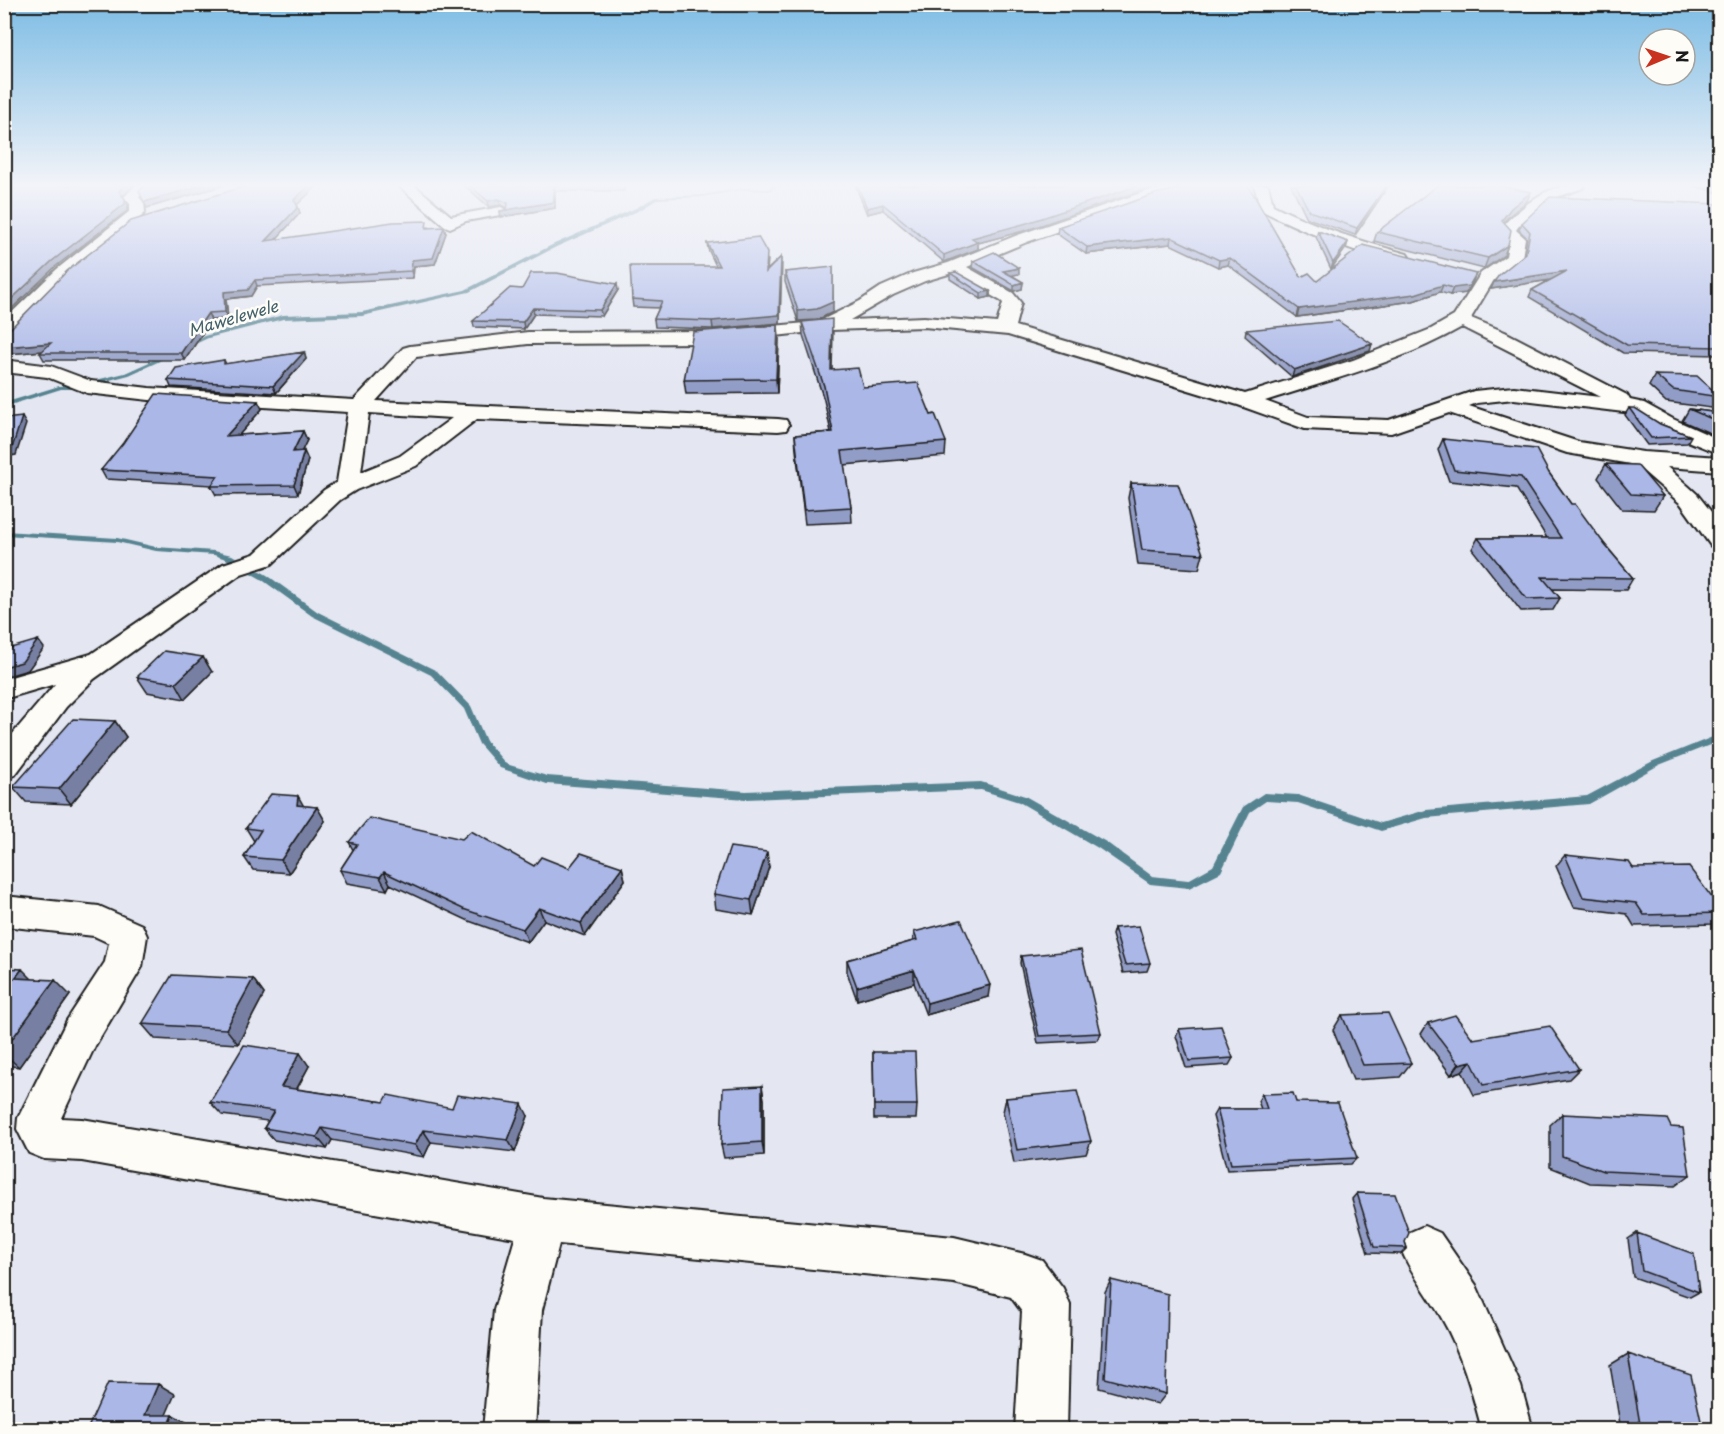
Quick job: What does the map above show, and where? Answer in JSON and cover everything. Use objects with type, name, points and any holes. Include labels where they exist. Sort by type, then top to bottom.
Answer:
[{"type":"street","points":[[4,331],[36,297],[88,252]]},
{"type":"street","points":[[822,327],[866,305],[887,291],[990,252]]},
{"type":"street","points":[[1385,252],[1417,261]]},
{"type":"street","points":[[1245,401],[1393,352],[1461,320],[1487,277],[1514,258],[1516,252]]},
{"type":"street","points":[[954,267],[1012,303],[1005,329]]},
{"type":"street","points":[[1467,273],[1487,277]]},
{"type":"street","points":[[1461,320],[1508,341],[1665,424],[1719,448]]},
{"type":"street","points":[[348,485],[359,407],[410,352],[528,339],[713,337],[822,327],[924,322],[1005,329],[1245,401],[1305,423],[1391,427],[1474,397],[1514,393],[1691,414]]},
{"type":"street","points":[[4,366],[51,372],[80,384],[244,401],[778,425]]},
{"type":"street","points":[[1448,406],[1575,448],[1643,459],[1719,464]]},
{"type":"street","points":[[4,767],[56,700],[84,672],[232,569],[263,559],[332,495],[348,485],[408,462],[472,413]]},
{"type":"street","points":[[1643,459],[1689,499],[1719,541]]},
{"type":"street","points":[[4,689],[101,660]]},
{"type":"street","points":[[4,911],[99,921],[129,936],[123,967],[81,1033],[39,1118],[38,1129],[44,1138],[82,1140],[543,1220],[954,1260],[1025,1277],[1046,1305],[1041,1430]]},
{"type":"street","points":[[509,1430],[518,1310],[543,1220]]},
{"type":"street","points":[[1424,1249],[1460,1302],[1496,1386],[1508,1430]]},
{"type":"building","points":[[4,252],[64,252],[52,261],[4,306]]},
{"type":"building","points":[[91,252],[435,252],[433,258],[412,260],[411,271],[255,280],[248,290],[224,292],[225,312],[208,313],[181,353],[40,353],[51,343],[4,347],[8,341],[4,341],[4,330],[9,330],[67,271]]},
{"type":"building","points":[[712,252],[766,252],[766,272],[781,257],[779,315],[712,321],[654,319],[662,301],[632,299],[630,266],[719,266]]},
{"type":"building","points":[[994,252],[1019,268],[1003,271],[1023,282],[1014,285],[973,261]]},
{"type":"building","points":[[1202,252],[1287,252],[1301,277],[1309,273],[1317,281],[1354,252],[1390,252],[1476,274],[1469,286],[1453,288],[1443,285],[1415,294],[1299,309],[1230,258],[1219,260]]},
{"type":"building","points":[[1328,252],[1341,252],[1333,263]]},
{"type":"building","points":[[1462,252],[1497,252],[1488,258]]},
{"type":"building","points":[[1719,252],[1719,347],[1627,345],[1532,290],[1567,271],[1494,282],[1499,275],[1526,253]]},
{"type":"building","points":[[833,267],[833,302],[817,309],[798,311],[785,272]]},
{"type":"building","points":[[956,272],[990,291],[981,293],[950,273]]},
{"type":"building","points":[[531,273],[557,273],[617,284],[600,310],[533,308],[523,322],[473,321],[510,288],[522,289]]},
{"type":"building","points":[[832,319],[831,370],[858,368],[863,387],[918,383],[931,415],[935,414],[946,442],[842,451],[851,507],[804,510],[795,435],[833,432],[824,386],[802,322]]},
{"type":"building","points":[[1338,321],[1372,344],[1294,370],[1246,330]]},
{"type":"building","points":[[778,325],[776,379],[684,380],[693,332]]},
{"type":"building","points":[[304,352],[273,386],[168,380],[176,368],[224,360],[224,364]]},
{"type":"building","points":[[1655,375],[1697,376],[1714,391],[1719,391],[1719,397],[1673,390]]},
{"type":"building","points":[[156,394],[258,401],[226,436],[303,431],[293,452],[304,451],[294,485],[211,486],[218,476],[101,470],[123,443]]},
{"type":"building","points":[[1629,408],[1635,408],[1660,424],[1691,436],[1651,438]]},
{"type":"building","points":[[1689,409],[1719,413],[1719,422]]},
{"type":"building","points":[[22,417],[12,448],[4,449],[4,419]]},
{"type":"building","points":[[1443,439],[1536,449],[1549,473],[1571,504],[1575,504],[1633,578],[1542,577],[1560,598],[1527,599],[1478,538],[1561,538],[1521,477],[1454,470]]},
{"type":"building","points":[[1606,464],[1637,465],[1663,496],[1631,494]]},
{"type":"building","points":[[1131,483],[1178,484],[1203,554],[1142,550]]},
{"type":"building","points":[[38,640],[22,662],[4,667],[4,650]]},
{"type":"building","points":[[164,651],[203,657],[176,683],[137,677]]},
{"type":"building","points":[[73,719],[115,721],[59,789],[13,787]]},
{"type":"building","points":[[271,794],[298,796],[297,805],[317,807],[281,860],[244,857],[261,830],[246,828]]},
{"type":"building","points":[[369,818],[462,839],[471,831],[534,866],[541,857],[569,868],[581,853],[622,867],[581,923],[539,908],[523,929],[463,909],[384,872],[380,877],[340,870],[357,844],[349,842]]},
{"type":"building","points":[[730,847],[767,852],[751,900],[714,894]]},
{"type":"building","points":[[1565,855],[1629,862],[1633,868],[1689,867],[1719,907],[1719,913],[1644,915],[1636,903],[1583,897]]},
{"type":"building","points":[[961,920],[990,985],[927,1003],[914,970],[857,987],[847,960],[917,940],[914,932]]},
{"type":"building","points":[[1139,926],[1150,963],[1125,965],[1114,928]]},
{"type":"building","points":[[1081,950],[1101,1033],[1039,1036],[1021,956]]},
{"type":"building","points":[[4,968],[22,969],[15,978],[55,980],[4,1050]]},
{"type":"building","points":[[172,975],[253,979],[226,1029],[142,1024]]},
{"type":"building","points":[[1388,1013],[1411,1063],[1363,1065],[1342,1015]]},
{"type":"building","points":[[1455,1015],[1473,1039],[1550,1026],[1579,1069],[1483,1085],[1471,1061],[1459,1064],[1428,1023]]},
{"type":"building","points":[[1221,1026],[1233,1058],[1189,1061],[1179,1029]]},
{"type":"building","points":[[244,1045],[300,1053],[281,1087],[384,1102],[388,1095],[452,1108],[457,1095],[522,1104],[508,1140],[423,1130],[415,1145],[322,1128],[317,1137],[264,1128],[274,1111],[210,1102]]},
{"type":"building","points":[[873,1052],[915,1052],[917,1105],[874,1105]]},
{"type":"building","points":[[762,1086],[762,1142],[721,1145],[723,1088]]},
{"type":"building","points":[[1077,1091],[1091,1141],[1017,1150],[1006,1098]]},
{"type":"building","points":[[1293,1093],[1296,1102],[1338,1103],[1357,1158],[1231,1164],[1217,1109],[1267,1109],[1262,1094]]},
{"type":"building","points":[[1562,1114],[1667,1119],[1671,1127],[1683,1128],[1690,1175],[1603,1171],[1562,1156]]},
{"type":"building","points":[[1357,1193],[1395,1194],[1409,1233],[1405,1242],[1407,1248],[1374,1247]]},
{"type":"building","points":[[1637,1233],[1694,1254],[1699,1292],[1642,1271]]},
{"type":"building","points":[[1111,1280],[1168,1294],[1166,1394],[1105,1378]]},
{"type":"building","points":[[1628,1354],[1691,1375],[1703,1430],[1641,1430]]},
{"type":"building","points":[[108,1383],[158,1384],[145,1415],[173,1415],[167,1430],[87,1430]]},
{"type":"waterway","name":"Mawelewele","points":[[187,346],[206,337],[283,317],[362,314],[467,291],[543,252]]},
{"type":"waterway","name":"Mawelewele","points":[[4,405],[61,387],[75,387],[127,374],[169,355]]},
{"type":"waterway","points":[[4,533],[117,540],[156,549],[214,553],[229,557],[264,577],[315,614],[434,673],[468,708],[482,742],[503,766],[547,780],[746,795],[981,786],[1022,799],[1102,845],[1150,880],[1189,884],[1217,869],[1246,810],[1264,797],[1298,799],[1381,827],[1426,814],[1589,800],[1656,763],[1720,737]]}]
